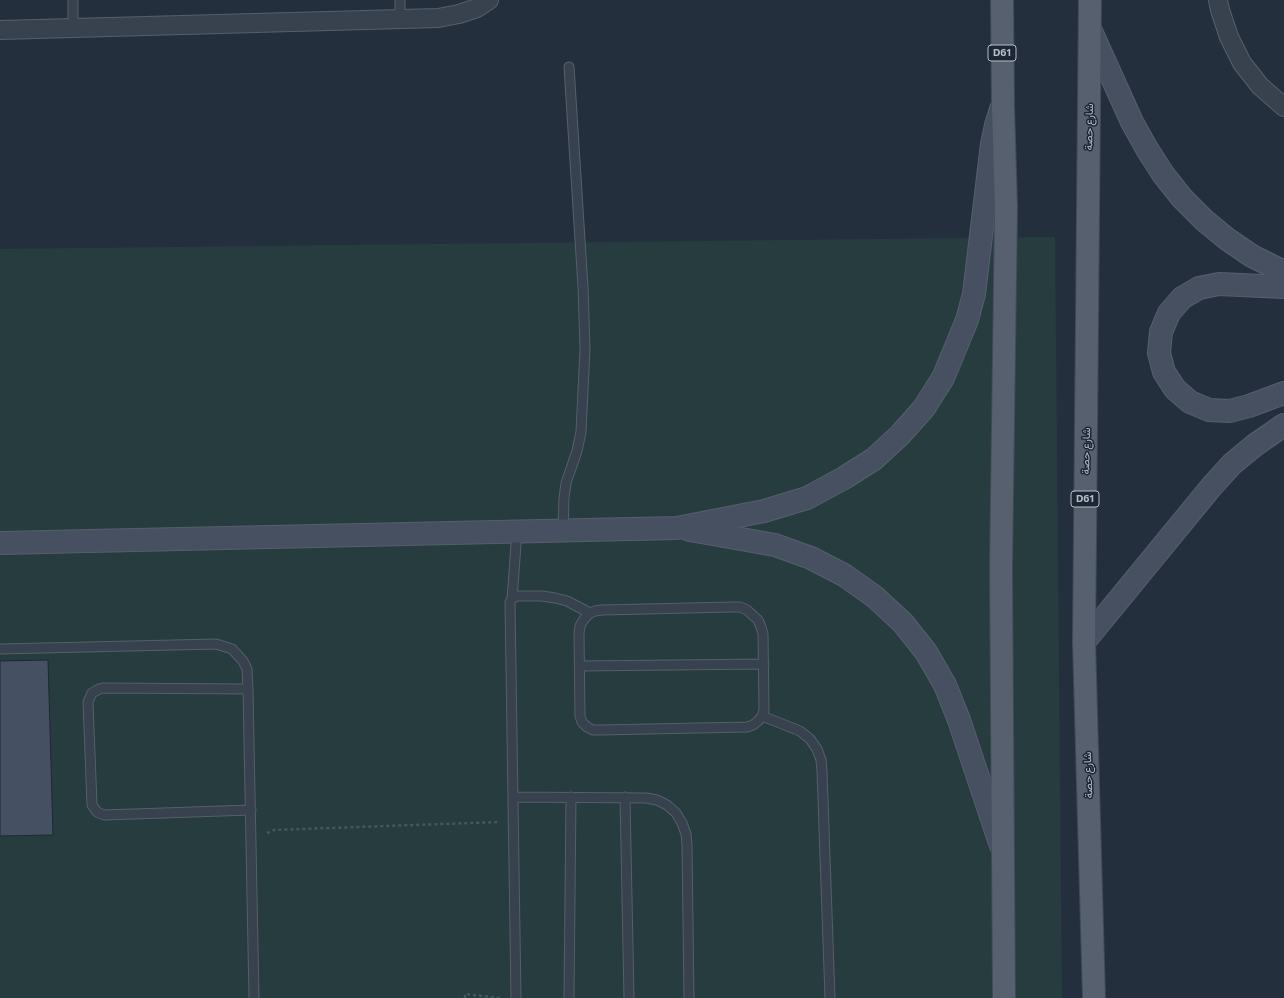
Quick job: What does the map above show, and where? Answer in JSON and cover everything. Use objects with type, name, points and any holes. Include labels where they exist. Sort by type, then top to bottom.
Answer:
[{"type":"main road","name":"D61","points":[[1002,0],[1002,106],[1006,208],[1001,568],[1004,998]]},
{"type":"main road","name":"شارع حصة","points":[[1090,0],[1084,642],[1094,998]]},
{"type":"street","points":[[0,30],[438,18],[459,14],[477,8],[489,0]]},
{"type":"street","points":[[1218,0],[1228,37],[1242,63],[1260,86],[1284,107]]},
{"type":"street","points":[[1090,29],[1132,122],[1163,174],[1182,198],[1204,220],[1227,239],[1252,256],[1284,272]]},
{"type":"street","points":[[0,543],[677,528],[764,511],[807,498],[844,478],[874,458],[900,435],[924,408],[943,378],[967,320],[974,294],[992,144],[1002,106]]},
{"type":"street","points":[[1284,287],[1219,284],[1200,288],[1182,298],[1168,313],[1161,332],[1159,352],[1164,372],[1175,389],[1190,402],[1209,410],[1230,411],[1249,406],[1284,393]]},
{"type":"street","points":[[1084,642],[1212,486],[1232,464],[1255,445],[1284,425]]},
{"type":"street","points":[[677,528],[775,545],[811,558],[844,575],[875,596],[903,623],[926,652],[945,685],[959,720],[1002,850]]},
{"type":"lane","points":[[73,0],[73,28]]},
{"type":"lane","points":[[400,0],[400,19]]},
{"type":"lane","points":[[563,530],[566,483],[577,451],[581,432],[585,349],[583,286],[569,67]]},
{"type":"lane","points":[[516,998],[509,607],[512,599],[517,531]]},
{"type":"lane","points":[[512,599],[520,596],[542,596],[555,598],[567,601],[590,613]]},
{"type":"lane","points":[[740,607],[753,614],[761,627],[763,634],[764,664],[764,703],[762,716],[753,725],[747,727],[593,730],[582,722],[580,716],[580,626],[590,613],[595,611],[740,607]]},
{"type":"lane","points":[[0,650],[216,644],[232,649],[243,661],[247,669],[248,688],[254,998]]},
{"type":"lane","points":[[580,666],[764,664]]},
{"type":"lane","points":[[248,688],[103,688],[92,694],[88,702],[92,805],[97,812],[104,815],[251,810]]},
{"type":"lane","points":[[762,716],[800,731],[810,739],[817,749],[821,760],[830,998]]},
{"type":"lane","points":[[513,797],[646,798],[657,800],[667,805],[676,813],[686,834],[689,998]]},
{"type":"lane","points":[[569,998],[571,797]]},
{"type":"lane","points":[[624,797],[629,998]]},
{"type":"path","points":[[252,850],[260,837],[274,830],[513,821]]},
{"type":"path","points":[[464,998],[466,994],[503,998]]},
{"type":"green space","points":[[1055,237],[1062,998],[0,998],[0,249]]},
{"type":"building","points":[[48,660],[53,835],[0,836],[0,661]]}]
